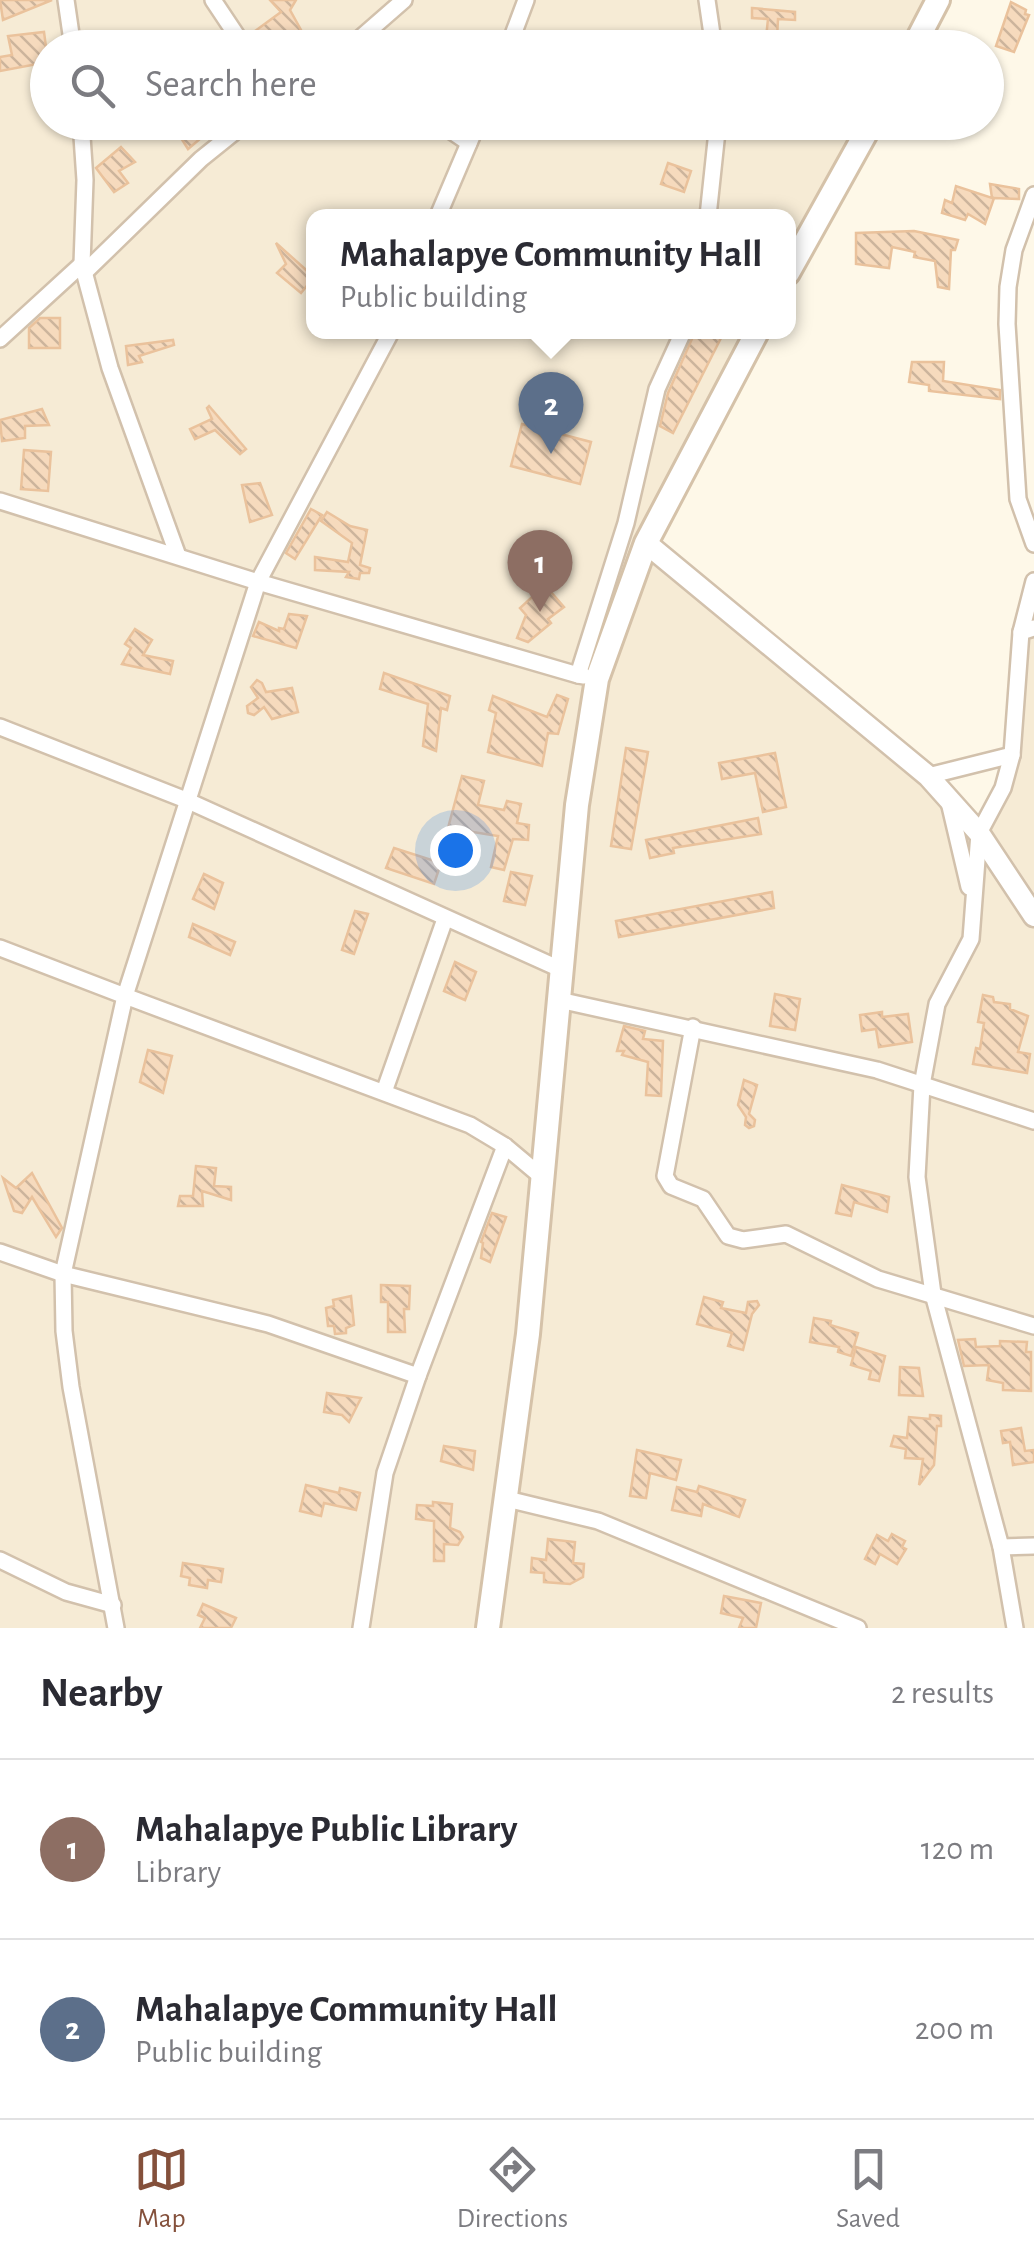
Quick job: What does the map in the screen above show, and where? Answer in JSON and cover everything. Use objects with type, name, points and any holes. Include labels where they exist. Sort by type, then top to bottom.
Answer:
[{"type":"main road","points":[[922,30],[938,0]]},
{"type":"main road","points":[[796,256],[862,140]]},
{"type":"main road","points":[[488,1628],[528,1334],[588,677],[646,543],[752,339]]},
{"type":"street","points":[[213,0],[234,30]]},
{"type":"street","points":[[370,30],[404,0]]},
{"type":"street","points":[[515,30],[526,0]]},
{"type":"street","points":[[707,0],[711,30]]},
{"type":"street","points":[[70,3],[72,30]]},
{"type":"street","points":[[83,140],[84,268],[110,368],[178,556]]},
{"type":"street","points":[[0,339],[224,140]]},
{"type":"street","points":[[465,140],[469,143]]},
{"type":"street","points":[[441,209],[470,140]]},
{"type":"street","points":[[709,209],[716,140]]},
{"type":"street","points":[[1034,196],[1014,250],[1007,324],[1018,499],[1034,544]]},
{"type":"street","points":[[116,1628],[70,1387],[62,1274],[126,996],[258,582],[387,339]]},
{"type":"street","points":[[0,501],[258,582],[588,677],[657,389],[680,339]]},
{"type":"street","points":[[646,543],[928,776],[979,833],[1034,916]]},
{"type":"street","points":[[1015,1628],[1001,1547],[934,1294],[917,1178],[922,1085],[937,1004],[971,939],[979,833],[1003,788],[1012,755],[1034,581]]},
{"type":"street","points":[[0,727],[186,800],[560,969]]},
{"type":"street","points":[[928,776],[1012,755]]},
{"type":"street","points":[[948,797],[972,896]]},
{"type":"street","points":[[384,1092],[445,918]]},
{"type":"street","points":[[0,948],[470,1125],[505,1146],[542,1178]]},
{"type":"street","points":[[558,1000],[877,1070],[1034,1121]]},
{"type":"street","points":[[692,1027],[665,1176],[667,1182],[702,1199],[728,1236],[743,1240],[786,1234],[878,1279],[1034,1326]]},
{"type":"street","points":[[361,1628],[385,1473],[505,1146]]},
{"type":"street","points":[[0,1252],[62,1274],[268,1324],[418,1376]]},
{"type":"street","points":[[507,1498],[598,1522],[858,1628]]},
{"type":"street","points":[[1001,1547],[1034,1546]]},
{"type":"street","points":[[0,1560],[66,1592],[113,1605]]},
{"type":"shaded area","points":[[0,0],[938,0],[922,30],[30,30],[30,140],[863,140],[796,260],[796,209],[306,209],[306,339],[753,339],[646,543],[979,833],[1003,788],[1021,632],[1034,628],[1034,1628],[0,1628]]},
{"type":"building","points":[[0,0],[52,0],[3,20]]},
{"type":"building","points":[[270,0],[296,0],[290,10],[301,30],[256,30],[281,12]]},
{"type":"building","points":[[1011,2],[1026,10],[1029,15],[1014,52],[1004,49],[1001,30]]},
{"type":"building","points":[[752,8],[795,12],[795,20],[778,19],[777,30],[767,30],[768,19],[752,18]]},
{"type":"building","points":[[30,34],[30,65],[0,71],[0,57],[12,55],[8,36]]},
{"type":"building","points":[[182,140],[199,140],[188,149]]},
{"type":"building","points":[[121,147],[135,162],[119,171],[128,183],[114,192],[96,168]]},
{"type":"building","points":[[668,163],[691,171],[684,192],[661,184]]},
{"type":"building","points":[[990,184],[1019,189],[1019,199],[994,198],[985,224],[968,214],[965,220],[942,213],[945,200],[952,203],[956,186],[992,198]]},
{"type":"building","points":[[914,231],[958,240],[955,250],[951,250],[949,289],[938,287],[935,261],[914,257],[915,252],[892,247],[889,268],[856,264],[856,233]]},
{"type":"building","points":[[276,243],[306,270],[306,287],[301,293],[277,273],[286,264]]},
{"type":"building","points":[[40,318],[60,318],[60,348],[29,348],[29,328]]},
{"type":"building","points":[[692,339],[720,339],[673,433],[660,426],[668,393]]},
{"type":"building","points":[[173,340],[174,345],[139,356],[142,362],[128,365],[126,346]]},
{"type":"building","points":[[912,362],[944,362],[943,381],[1000,390],[1000,399],[929,391],[929,385],[909,382]]},
{"type":"building","points":[[209,406],[246,449],[240,454],[215,430],[195,439],[190,429],[212,419]]},
{"type":"building","points":[[42,409],[49,425],[25,426],[25,438],[2,441],[0,420]]},
{"type":"building","points":[[522,424],[591,442],[580,484],[511,466]]},
{"type":"building","points":[[24,450],[51,452],[48,491],[21,489]]},
{"type":"building","points":[[260,483],[272,515],[250,522],[242,485]]},
{"type":"building","points":[[311,509],[322,515],[295,559],[286,553]]},
{"type":"building","points":[[327,512],[350,526],[367,530],[360,565],[370,568],[369,573],[360,573],[359,579],[346,577],[349,572],[315,570],[315,557],[348,562],[352,543],[321,521]]},
{"type":"building","points":[[551,592],[564,607],[528,642],[517,638],[526,615],[520,608],[532,597],[537,603]]},
{"type":"building","points":[[289,614],[307,616],[296,648],[253,636],[259,622],[279,631],[284,629]]},
{"type":"building","points":[[135,629],[152,640],[143,655],[173,661],[170,674],[122,664],[131,648],[125,644]]},
{"type":"building","points":[[384,673],[450,696],[447,710],[441,708],[436,751],[423,746],[428,704],[380,689]]},
{"type":"building","points":[[257,680],[266,692],[292,688],[298,712],[272,719],[264,707],[254,715],[248,713],[247,706],[258,698],[251,687]]},
{"type":"building","points":[[557,695],[568,699],[558,734],[548,733],[542,766],[488,752],[496,713],[489,710],[493,696],[547,717]]},
{"type":"building","points":[[626,748],[648,752],[631,849],[611,846]]},
{"type":"building","points":[[775,753],[786,807],[763,812],[755,773],[722,779],[719,763]]},
{"type":"building","points":[[462,776],[484,781],[478,805],[504,810],[507,801],[521,804],[517,823],[529,825],[528,840],[513,839],[504,870],[491,867],[498,836],[448,828]]},
{"type":"building","points":[[758,818],[761,834],[673,848],[674,853],[650,858],[646,840]]},
{"type":"building","points":[[394,848],[441,863],[434,884],[386,868]]},
{"type":"building","points":[[511,872],[532,876],[525,905],[504,901]]},
{"type":"building","points":[[204,874],[223,883],[214,909],[193,899]]},
{"type":"building","points":[[772,892],[774,908],[619,937],[616,921]]},
{"type":"building","points":[[355,911],[368,914],[354,954],[342,950]]},
{"type":"building","points":[[193,924],[235,942],[230,955],[189,937]]},
{"type":"building","points":[[455,962],[476,972],[465,1000],[444,991]]},
{"type":"building","points":[[775,994],[800,999],[795,1030],[770,1026]]},
{"type":"building","points":[[983,995],[993,997],[994,1002],[1010,1004],[1010,1009],[1028,1016],[1018,1052],[1030,1054],[1027,1073],[973,1064],[984,1023],[978,1022]]},
{"type":"building","points":[[882,1012],[882,1017],[908,1014],[912,1042],[879,1047],[876,1029],[862,1031],[860,1015]]},
{"type":"building","points":[[624,1026],[645,1031],[643,1039],[663,1041],[661,1096],[646,1095],[648,1062],[617,1051]]},
{"type":"building","points":[[148,1050],[172,1056],[163,1093],[140,1082]]},
{"type":"building","points":[[744,1080],[757,1085],[749,1114],[755,1120],[754,1126],[749,1128],[738,1105]]},
{"type":"building","points":[[196,1166],[216,1168],[214,1186],[231,1187],[231,1200],[202,1191],[203,1206],[178,1206],[180,1196],[193,1196]]},
{"type":"building","points":[[32,1173],[62,1228],[56,1237],[32,1197],[22,1213],[14,1211],[3,1178],[16,1188]]},
{"type":"building","points":[[842,1185],[889,1197],[887,1212],[854,1202],[851,1216],[836,1213]]},
{"type":"building","points":[[492,1213],[506,1217],[490,1262],[481,1258],[481,1242]]},
{"type":"building","points":[[381,1285],[410,1286],[409,1309],[404,1309],[405,1332],[388,1332],[388,1302],[381,1302]]},
{"type":"building","points":[[351,1296],[354,1325],[346,1328],[346,1333],[335,1334],[334,1326],[328,1326],[326,1308],[334,1306],[333,1300]]},
{"type":"building","points":[[704,1297],[723,1302],[721,1308],[746,1313],[748,1302],[757,1301],[759,1305],[752,1314],[743,1350],[728,1346],[732,1333],[697,1324]]},
{"type":"building","points":[[814,1318],[858,1333],[851,1356],[838,1352],[839,1347],[810,1342]]},
{"type":"building","points":[[975,1339],[976,1347],[1000,1346],[1000,1341],[1027,1342],[1026,1352],[1031,1352],[1031,1391],[1003,1390],[1003,1383],[987,1380],[989,1365],[964,1366],[958,1340]]},
{"type":"building","points":[[856,1347],[885,1356],[879,1381],[869,1379],[871,1371],[851,1365]]},
{"type":"building","points":[[900,1367],[919,1368],[923,1396],[899,1395]]},
{"type":"building","points":[[327,1393],[361,1398],[349,1422],[342,1415],[324,1412]]},
{"type":"building","points":[[930,1415],[941,1416],[941,1426],[937,1426],[934,1465],[919,1485],[923,1459],[905,1458],[906,1449],[891,1446],[894,1436],[907,1438],[909,1417],[930,1419]]},
{"type":"building","points":[[1021,1428],[1025,1451],[1034,1450],[1034,1462],[1013,1465],[1010,1442],[1003,1443],[1001,1431]]},
{"type":"building","points":[[444,1446],[475,1451],[473,1470],[441,1461]]},
{"type":"building","points":[[637,1450],[681,1460],[676,1480],[650,1473],[646,1498],[630,1496]]},
{"type":"building","points":[[306,1485],[339,1493],[340,1488],[360,1493],[356,1510],[324,1503],[321,1516],[300,1511]]},
{"type":"building","points":[[699,1486],[745,1500],[739,1517],[703,1504],[701,1516],[672,1510],[677,1487],[697,1492]]},
{"type":"building","points":[[433,1502],[452,1504],[450,1528],[463,1537],[458,1545],[444,1544],[444,1561],[434,1561],[434,1521],[416,1519],[417,1505],[433,1506]]},
{"type":"building","points":[[892,1534],[905,1541],[902,1547],[906,1549],[897,1564],[880,1554],[875,1564],[865,1559],[877,1535],[888,1541]]},
{"type":"building","points":[[548,1539],[575,1542],[573,1563],[584,1564],[583,1577],[570,1584],[544,1582],[544,1573],[531,1572],[532,1558],[546,1560]]},
{"type":"building","points":[[183,1563],[223,1569],[221,1582],[208,1580],[207,1588],[189,1585],[190,1578],[181,1576]]},
{"type":"building","points":[[724,1596],[761,1603],[756,1628],[739,1628],[743,1618],[721,1613]]},
{"type":"building","points":[[203,1604],[236,1618],[231,1628],[200,1628],[205,1618],[198,1615]]},
{"type":"place","name":"Mahalapye Community Hall","points":[[551,454]]},
{"type":"place","name":"Mahalapye Public Library","points":[[540,612]]}]
